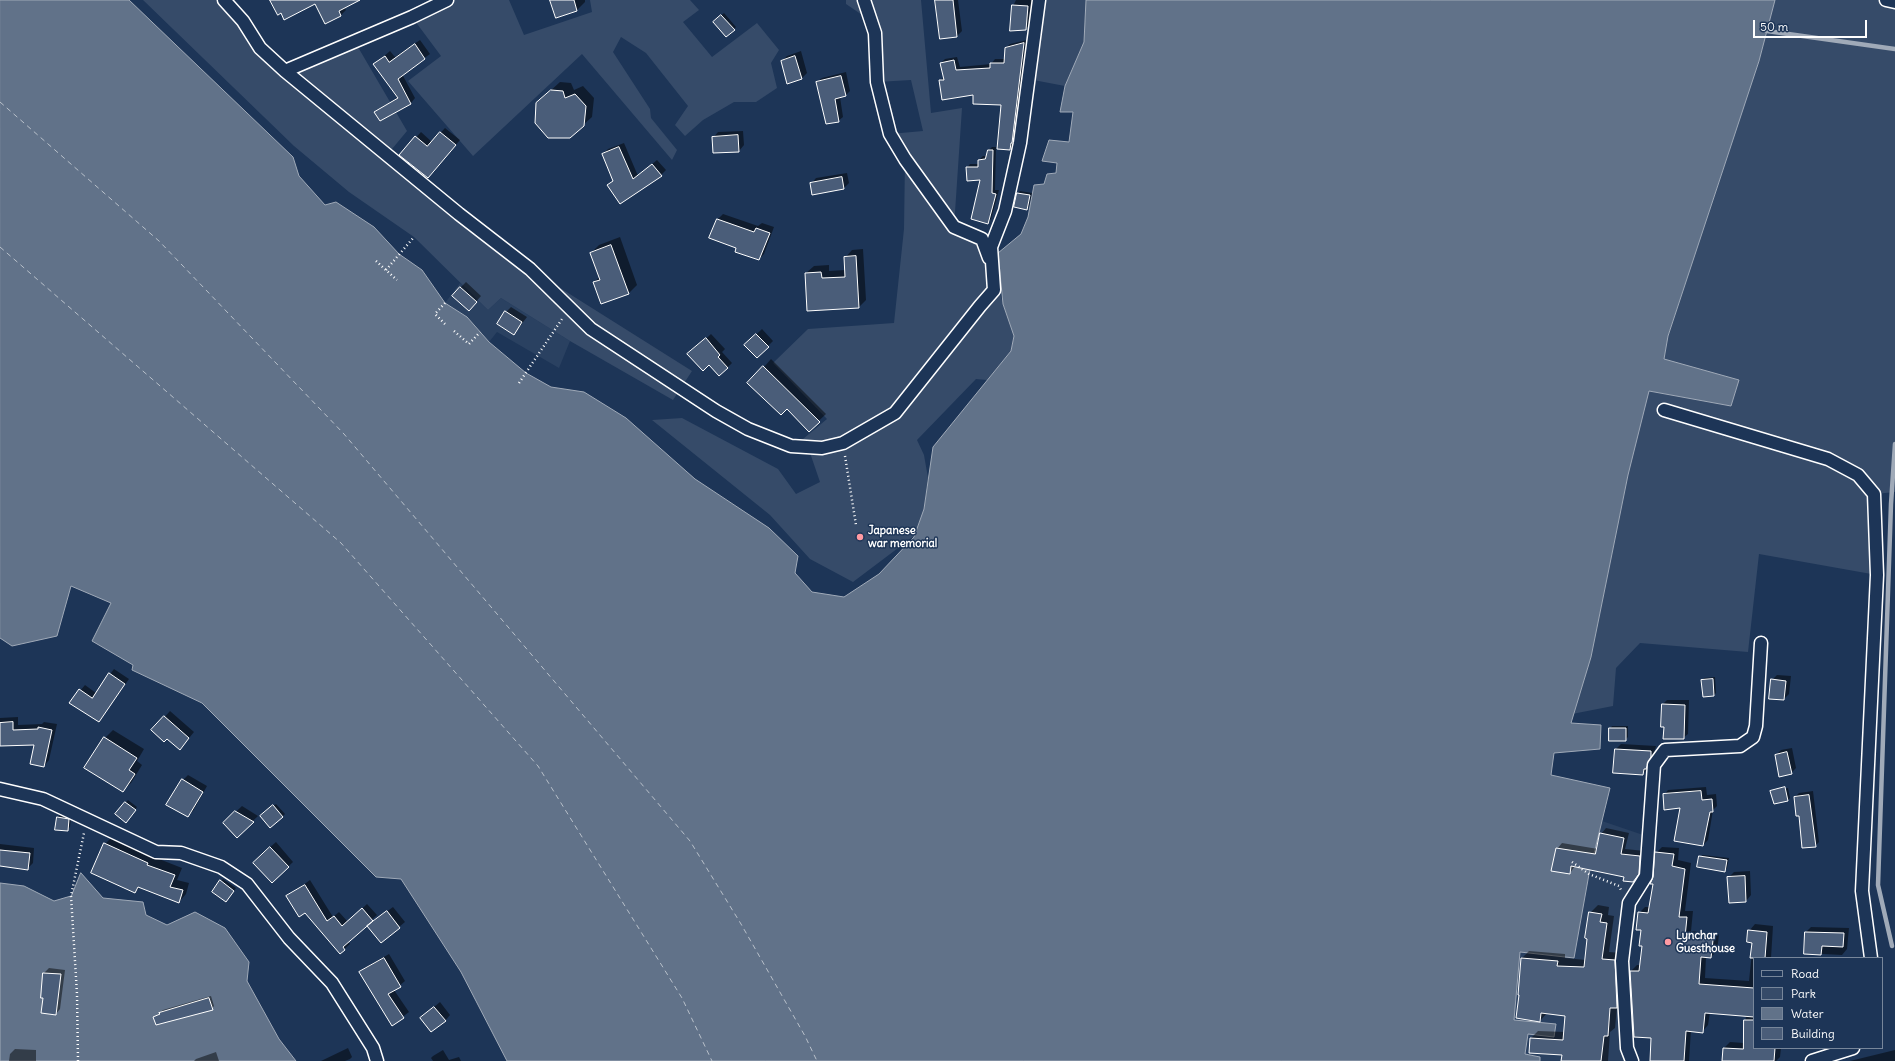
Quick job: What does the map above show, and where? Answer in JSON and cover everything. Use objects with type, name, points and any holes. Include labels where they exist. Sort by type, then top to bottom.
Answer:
[{"type":"street","points":[[224,0],[243,21],[260,48],[285,71],[458,214],[530,269],[591,329],[716,411],[748,429],[791,446],[822,448],[842,443],[895,413],[994,290],[991,247],[1005,211],[1020,143],[1039,0]]},
{"type":"street","points":[[285,71],[412,17],[447,0]]},
{"type":"street","points":[[864,0],[875,33],[877,82],[890,134],[905,159],[954,227],[982,239],[993,268]]},
{"type":"street","points":[[1886,0],[1895,2]]},
{"type":"street","points":[[1664,410],[1828,459],[1858,476],[1874,494],[1877,575],[1862,891],[1871,957]]},
{"type":"street","points":[[1632,1061],[1627,1048],[1622,961],[1628,903],[1646,876],[1654,765],[1665,750],[1740,746],[1753,737],[1756,726],[1762,643]]},
{"type":"street","points":[[0,789],[43,799],[156,852],[182,853],[221,867],[247,884],[289,938],[332,983],[373,1048],[378,1061]]},
{"type":"street","points":[[1812,1061],[1849,1049]]},
{"type":"path","points":[[386,270],[414,236]]},
{"type":"path","points":[[376,261],[397,280]]},
{"type":"path","points":[[445,303],[435,314],[445,324]]},
{"type":"path","points":[[518,383],[569,308]]},
{"type":"path","points":[[454,331],[469,344],[480,332]]},
{"type":"path","points":[[842,443],[856,525]]},
{"type":"path","points":[[78,1061],[77,994],[71,896],[86,819]]},
{"type":"path","points":[[1572,862],[1589,874],[1619,886],[1628,903]]},
{"type":"shaded area","points":[[460,283],[488,310],[501,298],[570,341],[559,368],[497,332],[489,342],[467,317],[445,303]]},
{"type":"shaded area","points":[[1602,821],[1649,837],[1646,876],[1629,903],[1622,961],[1632,1061],[1540,1061],[1539,1057],[1525,1054],[1528,1034],[1514,1020],[1520,952],[1574,958],[1589,874]]},
{"type":"green space","points":[[143,0],[224,0],[285,71],[355,42],[407,131],[387,155],[530,269],[692,371],[673,400],[570,341],[501,298],[488,310],[414,237],[349,192],[294,146]]},
{"type":"green space","points":[[447,0],[509,0],[524,35],[592,12],[590,0],[690,0],[699,10],[683,22],[712,57],[757,23],[779,50],[771,63],[777,88],[756,102],[734,102],[703,120],[685,136],[675,125],[688,106],[646,53],[621,37],[613,52],[650,109],[651,118],[677,150],[672,160],[582,54],[473,156],[408,81],[441,56],[412,17]]},
{"type":"green space","points":[[846,0],[921,0],[931,113],[962,108],[954,227],[982,239],[993,268],[1014,336],[1011,351],[987,380],[976,379],[917,440],[924,455],[928,478],[924,509],[914,536],[853,582],[810,559],[770,515],[652,420],[682,418],[778,469],[796,494],[820,482],[808,447],[803,439],[827,419],[773,363],[808,329],[894,323],[904,229],[905,159],[890,134],[923,131],[911,80],[877,82],[871,21],[846,4]]},
{"type":"green space","points":[[1039,0],[1086,0],[1084,42],[1065,86],[1028,79]]},
{"type":"green space","points":[[1775,0],[1895,0],[1895,492],[1875,494],[1877,575],[1759,554],[1748,652],[1640,643],[1616,668],[1613,706],[1572,714],[1591,657],[1628,475],[1649,391],[1731,406],[1739,380],[1664,360],[1668,336],[1759,61]]},
{"type":"water","points":[[0,0],[129,0],[293,157],[299,176],[325,205],[336,202],[374,227],[399,254],[422,270],[445,303],[467,317],[489,342],[526,373],[551,387],[584,392],[626,418],[695,479],[769,528],[798,556],[795,573],[812,592],[844,597],[879,574],[914,537],[924,509],[933,447],[1011,351],[1014,336],[1003,304],[998,253],[1021,234],[1028,217],[1034,185],[1044,184],[1047,174],[1056,173],[1057,163],[1042,161],[1049,140],[1069,142],[1073,112],[1060,112],[1065,86],[1084,42],[1086,0],[1775,0],[1759,61],[1668,336],[1664,359],[1739,380],[1731,406],[1649,391],[1628,475],[1591,657],[1571,723],[1601,725],[1600,749],[1554,753],[1551,775],[1610,788],[1589,874],[1574,958],[1520,952],[1514,1020],[1556,1024],[1554,1037],[1528,1034],[1525,1054],[1540,1057],[1540,1061],[507,1061],[461,972],[401,879],[376,877],[202,703],[132,670],[133,665],[92,641],[111,603],[71,586],[57,636],[12,646],[0,638]]},
{"type":"water","points":[[81,873],[103,898],[143,902],[146,915],[167,925],[195,912],[225,928],[249,962],[247,981],[279,1039],[296,1061],[0,1061],[0,883],[24,886],[54,901],[71,896]]},
{"type":"building","points":[[270,0],[360,0],[339,11],[341,16],[325,24],[315,4],[284,20],[281,13],[278,15]]},
{"type":"building","points":[[550,0],[574,0],[577,11],[556,18]]},
{"type":"building","points":[[935,0],[953,0],[957,37],[940,39]]},
{"type":"building","points":[[1012,5],[1028,6],[1026,30],[1010,31]]},
{"type":"building","points":[[721,15],[735,30],[726,37],[713,22]]},
{"type":"building","points":[[1024,43],[1012,143],[1010,150],[997,149],[1001,105],[973,104],[973,95],[942,100],[939,80],[944,80],[940,63],[954,60],[956,70],[990,68],[990,63],[1004,63],[1005,48]]},
{"type":"building","points":[[415,44],[425,59],[398,79],[411,104],[380,121],[374,112],[398,98],[373,64],[385,56],[389,62]]},
{"type":"building","points":[[795,56],[802,79],[787,84],[781,61]]},
{"type":"building","points":[[841,76],[846,96],[835,99],[839,122],[826,124],[816,82]]},
{"type":"building","points":[[551,90],[563,91],[565,98],[575,94],[586,106],[584,126],[570,138],[548,138],[535,123],[536,103]]},
{"type":"building","points":[[440,132],[456,145],[428,178],[399,155],[415,136],[427,146]]},
{"type":"building","points":[[738,135],[739,152],[713,153],[712,137]]},
{"type":"building","points":[[619,147],[633,179],[652,164],[662,176],[620,204],[607,185],[613,181],[602,154]]},
{"type":"building","points":[[988,150],[993,150],[992,193],[996,194],[988,224],[971,219],[980,180],[967,181],[966,167],[978,167],[978,160],[985,159]]},
{"type":"building","points":[[842,177],[844,189],[812,195],[810,183]]},
{"type":"building","points":[[1017,193],[1030,195],[1027,210],[1014,207]]},
{"type":"building","points":[[717,219],[754,232],[756,228],[770,233],[759,260],[735,252],[736,248],[709,238]]},
{"type":"building","points":[[611,245],[629,294],[601,304],[593,282],[600,280],[590,253]]},
{"type":"building","points":[[856,256],[859,308],[807,311],[805,273],[821,272],[822,278],[845,277],[844,257]]},
{"type":"building","points":[[460,287],[477,302],[469,311],[452,296]]},
{"type":"building","points":[[505,311],[522,322],[514,335],[497,324]]},
{"type":"building","points":[[756,334],[769,347],[757,358],[744,345]]},
{"type":"building","points":[[706,338],[720,355],[718,357],[728,368],[719,376],[709,365],[703,371],[687,354]]},
{"type":"building","points":[[763,366],[820,422],[809,432],[787,409],[781,415],[747,383]]},
{"type":"building","points":[[109,673],[125,684],[99,722],[69,703],[79,689],[92,698]]},
{"type":"building","points":[[1713,679],[1714,696],[1703,697],[1701,680]]},
{"type":"building","points":[[1771,679],[1786,681],[1784,700],[1769,699]]},
{"type":"building","points":[[1662,704],[1685,705],[1684,739],[1663,739],[1664,727],[1661,727]]},
{"type":"building","points":[[164,716],[189,738],[180,750],[167,739],[164,742],[151,730]]},
{"type":"building","points":[[13,722],[13,730],[38,729],[38,727],[52,730],[44,767],[30,764],[34,745],[0,746],[0,723]]},
{"type":"building","points":[[1609,728],[1626,728],[1626,741],[1609,741]]},
{"type":"building","points":[[104,737],[137,758],[129,770],[135,774],[123,792],[84,768]]},
{"type":"building","points":[[1615,749],[1651,751],[1651,757],[1646,769],[1644,769],[1643,775],[1613,773]]},
{"type":"building","points":[[1787,752],[1792,774],[1779,777],[1775,755]]},
{"type":"building","points":[[182,779],[203,792],[188,817],[166,805]]},
{"type":"building","points":[[1785,787],[1788,801],[1774,804],[1770,791]]},
{"type":"building","points":[[1701,791],[1702,800],[1712,799],[1713,812],[1710,812],[1703,846],[1674,841],[1680,808],[1664,810],[1663,794]]},
{"type":"building","points":[[1809,795],[1816,847],[1802,848],[1799,816],[1796,816],[1794,797]]},
{"type":"building","points":[[125,802],[136,810],[126,823],[115,814]]},
{"type":"building","points":[[273,805],[283,817],[270,828],[260,816]]},
{"type":"building","points":[[235,811],[254,822],[237,838],[223,823]]},
{"type":"building","points":[[57,817],[69,819],[68,831],[55,830]]},
{"type":"building","points":[[1600,833],[1624,838],[1621,854],[1640,856],[1639,874],[1633,882],[1623,881],[1624,877],[1571,866],[1570,874],[1551,871],[1556,848],[1595,854]]},
{"type":"building","points":[[104,843],[148,863],[147,865],[175,875],[170,887],[183,890],[179,903],[138,887],[135,893],[91,873]]},
{"type":"building","points":[[270,847],[289,867],[272,883],[253,863]]},
{"type":"building","points":[[0,850],[30,853],[28,870],[0,866]]},
{"type":"building","points":[[1655,852],[1674,854],[1672,866],[1685,869],[1679,917],[1687,917],[1685,937],[1713,940],[1711,958],[1701,957],[1699,984],[1753,988],[1753,1017],[1705,1013],[1703,1033],[1686,1031],[1684,1061],[1650,1061],[1651,1038],[1634,1037],[1630,971],[1639,971],[1642,946],[1639,946],[1641,930],[1636,930],[1638,912],[1648,913],[1653,884],[1650,884],[1653,877]]},
{"type":"building","points":[[1699,856],[1727,860],[1725,872],[1697,867]]},
{"type":"building","points":[[1745,876],[1746,902],[1729,903],[1727,877]]},
{"type":"building","points":[[220,880],[234,891],[226,902],[212,892]]},
{"type":"building","points":[[305,885],[327,921],[334,916],[342,926],[362,908],[373,921],[343,947],[345,950],[340,954],[305,913],[299,917],[286,896]]},
{"type":"building","points":[[387,911],[400,928],[381,943],[367,926]]},
{"type":"building","points":[[1589,912],[1602,914],[1600,922],[1607,923],[1602,959],[1615,960],[1617,1008],[1610,1008],[1608,1036],[1604,1036],[1601,1061],[1561,1061],[1562,1055],[1529,1053],[1530,1038],[1563,1040],[1565,1016],[1541,1013],[1540,1022],[1516,1018],[1521,958],[1558,961],[1557,966],[1584,967],[1587,939],[1585,938]]},
{"type":"building","points":[[1748,930],[1767,932],[1765,957],[1750,958],[1752,943],[1747,942]]},
{"type":"building","points":[[1805,932],[1844,933],[1843,947],[1822,946],[1821,955],[1804,954]]},
{"type":"building","points":[[384,958],[401,987],[388,994],[404,1018],[392,1026],[359,972]]},
{"type":"building","points":[[43,973],[61,974],[56,1015],[41,1013],[43,998],[41,998]]},
{"type":"building","points":[[209,998],[213,1010],[156,1025],[153,1017],[160,1014],[159,1013]]},
{"type":"building","points":[[434,1007],[446,1021],[431,1032],[420,1018]]},
{"type":"building","points":[[1744,1020],[1753,1020],[1753,1049],[1775,1049],[1774,1061],[1722,1061],[1723,1048],[1743,1049]]},
{"type":"waterway","points":[[1767,31],[1895,49]]},
{"type":"waterway","points":[[1892,946],[1878,885],[1891,504],[1895,444]]},
{"type":"ferry route","points":[[0,102],[159,241],[344,434],[690,841],[741,924],[805,1036],[817,1061]]},
{"type":"ferry route","points":[[0,247],[341,543],[538,766],[682,998],[712,1061]]},
{"type":"place","name":"Japanese war memorial","points":[[860,537]]},
{"type":"place","name":"Lynchar Guesthouse","points":[[1668,942]]}]
